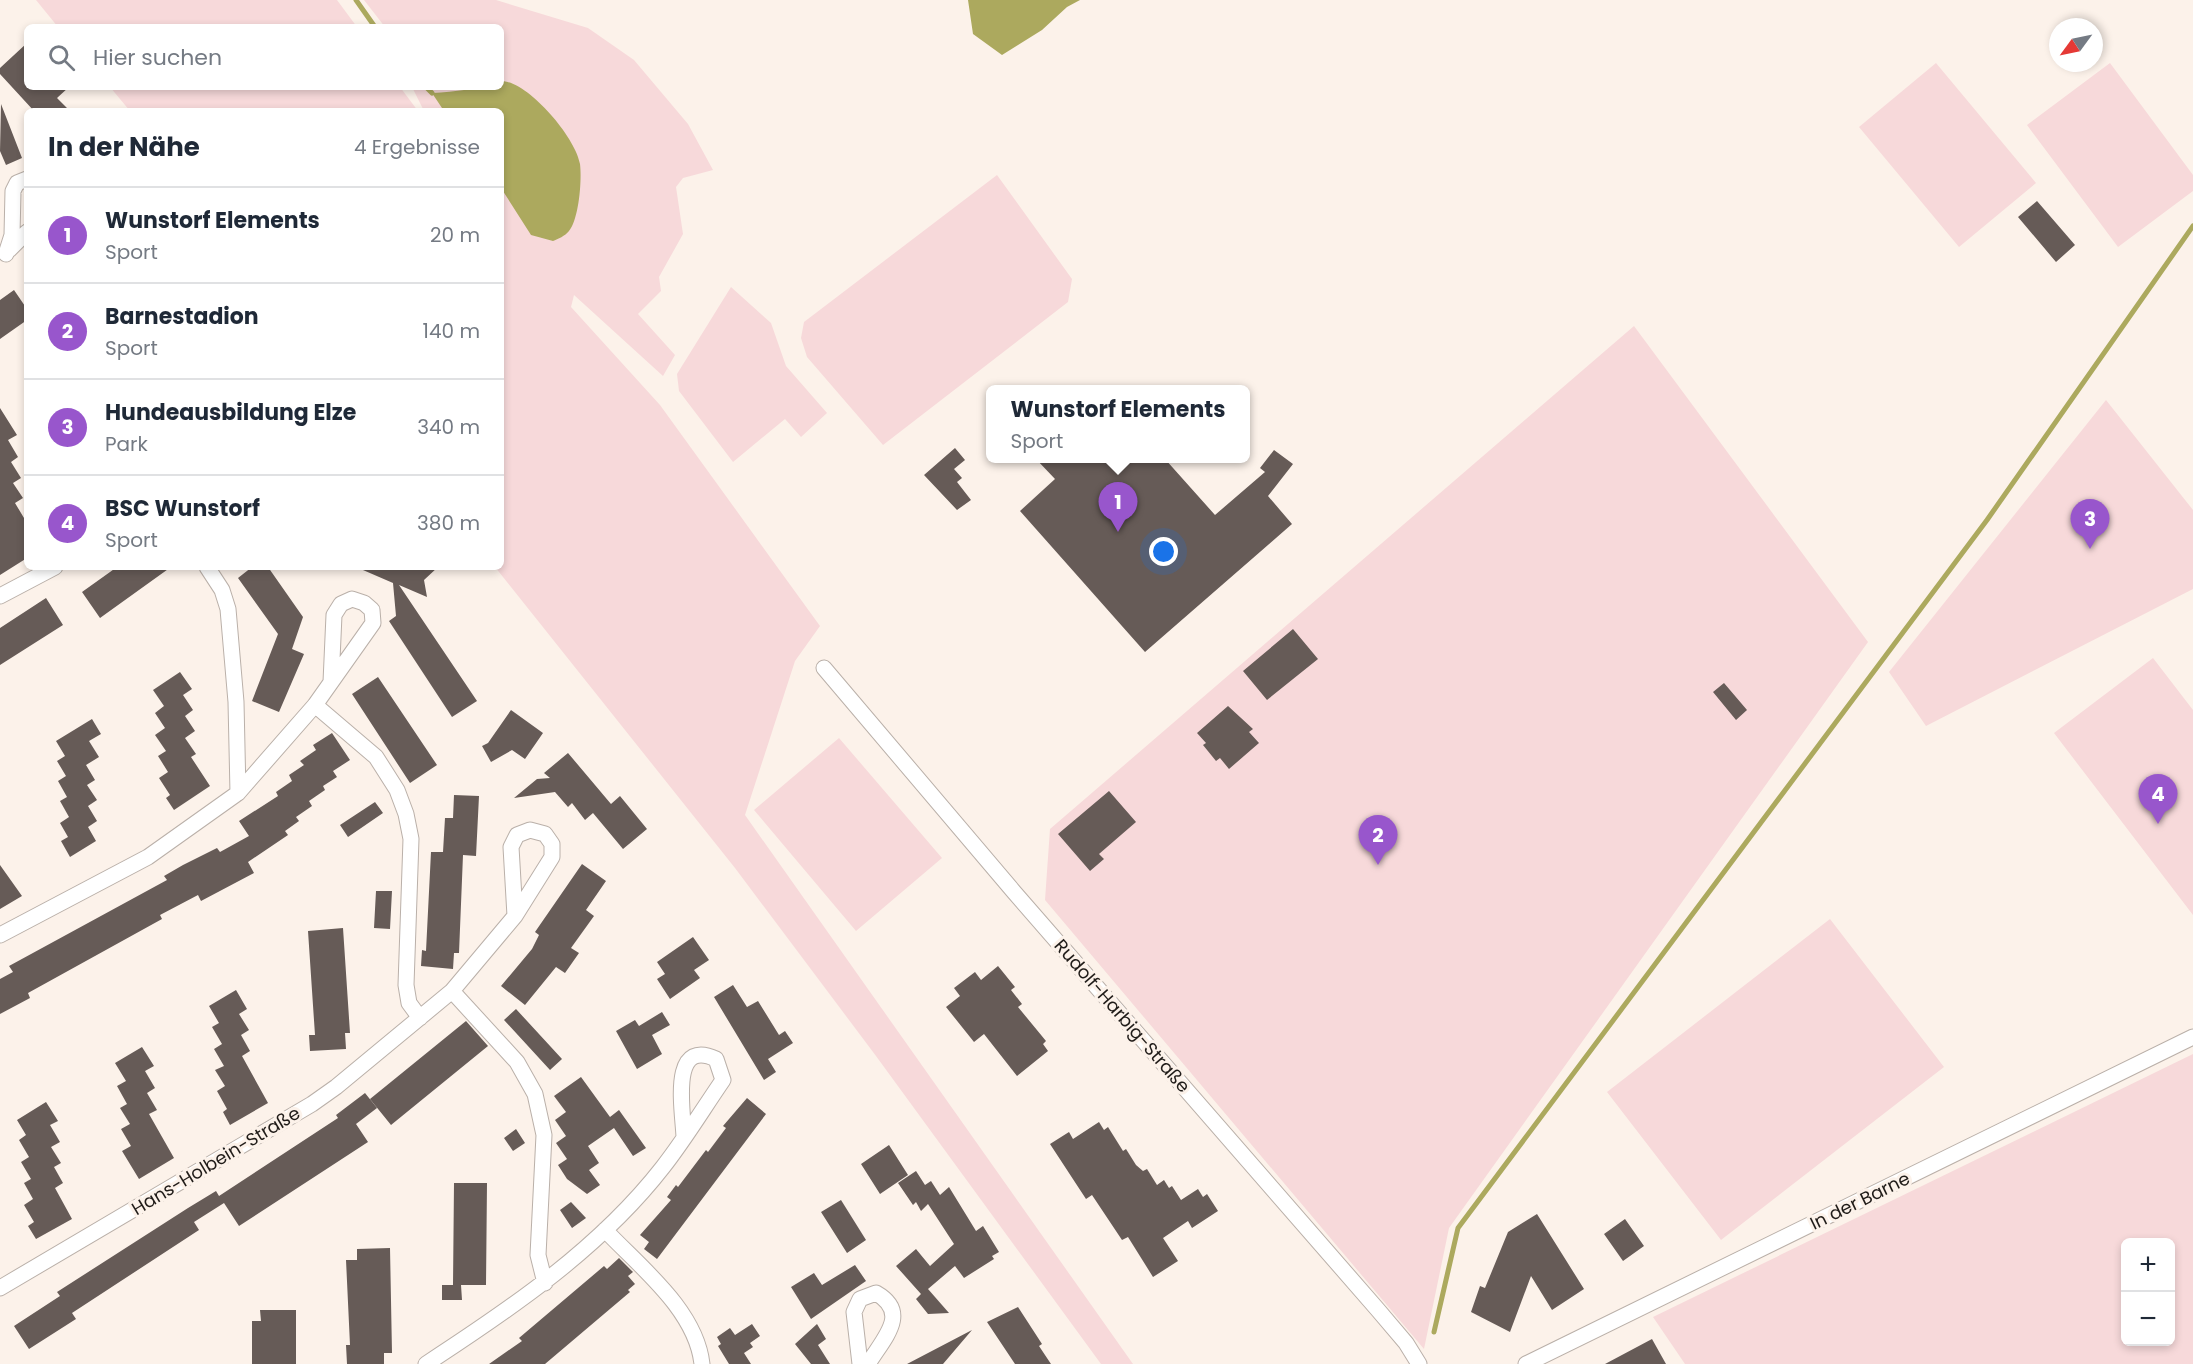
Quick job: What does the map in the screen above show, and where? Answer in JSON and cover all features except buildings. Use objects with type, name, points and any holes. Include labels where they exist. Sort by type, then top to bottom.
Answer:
[{"type":"street","points":[[3,256],[12,235],[13,191],[17,183],[24,180]]},
{"type":"street","points":[[3,256],[24,235]]},
{"type":"street","points":[[0,596],[49,570]]},
{"type":"street","points":[[209,570],[222,590],[228,609],[236,702],[238,793]]},
{"type":"street","points":[[0,935],[148,856],[238,793],[315,705],[373,623],[372,610],[364,603],[352,599],[340,604],[334,615],[331,682]]},
{"type":"street","name":"Rudolf-Harbig-Straße","points":[[824,668],[1014,892],[1378,1310],[1406,1343],[1419,1364]]},
{"type":"street","points":[[315,705],[376,757],[398,790],[411,839],[406,985],[409,1003],[420,1018]]},
{"type":"street","name":"Hans-Holbein-Straße","points":[[0,1288],[312,1104],[420,1018],[452,991],[515,916],[552,856],[552,844],[545,834],[530,830],[517,835],[511,847],[515,916]]},
{"type":"street","points":[[452,991],[517,1062],[535,1094],[544,1135],[538,1255],[545,1282]]},
{"type":"street","name":"In der Barne","points":[[1526,1364],[2193,1037]]},
{"type":"street","points":[[426,1364],[545,1282],[605,1230],[663,1167],[684,1137],[723,1080],[716,1059],[705,1054],[691,1057],[682,1069],[684,1137]]},
{"type":"street","points":[[605,1230],[680,1311],[700,1348],[702,1364]]},
{"type":"street","points":[[860,1364],[854,1312],[860,1299],[876,1293],[888,1300],[895,1313],[893,1323],[868,1364]]},
{"type":"shaded area","points":[[36,0],[337,0],[355,24],[56,24]]},
{"type":"shaded area","points":[[364,0],[496,0],[588,28],[634,60],[688,124],[713,170],[683,178],[676,187],[683,234],[659,277],[661,291],[638,314],[675,355],[663,376],[574,295],[571,307],[660,405],[820,626],[795,661],[745,815],[1133,1364],[1101,1364],[876,1056],[735,868],[497,570],[504,570],[504,108],[422,108],[414,90],[504,90],[504,24],[383,24]]},
{"type":"shaded area","points":[[968,0],[1080,0],[1067,7],[1042,30],[1002,55],[973,34]]},
{"type":"shaded area","points":[[1936,63],[2036,183],[1959,247],[1859,127]]},
{"type":"shaded area","points":[[2110,63],[2193,175],[2193,191],[2118,247],[2027,125],[2098,72],[2103,72],[2103,68]]},
{"type":"shaded area","points":[[504,82],[524,90],[537,100],[570,140],[580,164],[579,199],[575,218],[567,233],[553,241],[531,235],[504,193],[504,108],[442,108],[432,93],[504,90]]},
{"type":"shaded area","points":[[112,90],[402,90],[416,108],[128,108]]},
{"type":"shaded area","points":[[997,175],[1072,279],[1068,302],[883,445],[807,357],[801,338],[804,322]]},
{"type":"shaded area","points":[[731,287],[771,323],[786,366],[827,413],[801,437],[785,419],[733,462],[679,391],[677,374]]},
{"type":"shaded area","points":[[1634,326],[1868,642],[1449,1228],[1424,1349],[1045,900],[1050,829]]},
{"type":"shaded area","points":[[2106,400],[2193,510],[2193,589],[1926,726],[1889,672]]},
{"type":"shaded area","points":[[2153,658],[2193,710],[2193,915],[2054,733]]},
{"type":"shaded area","points":[[839,738],[942,858],[856,931],[754,810]]},
{"type":"shaded area","points":[[1830,919],[1944,1067],[1721,1240],[1607,1092]]},
{"type":"shaded area","points":[[2193,1054],[2193,1364],[1685,1364],[1653,1317]]},
{"type":"waterway","points":[[356,0],[373,24]]},
{"type":"waterway","points":[[429,90],[432,93]]},
{"type":"waterway","points":[[1434,1332],[1458,1228],[1987,520],[2193,226]]},
{"type":"place","name":"Wunstorf Elements","points":[[1118,532]]},
{"type":"place","name":"Hundeausbildung Elze","points":[[2090,549]]},
{"type":"place","name":"BSC Wunstorf","points":[[2158,824]]},
{"type":"place","name":"Barnestadion","points":[[1378,865]]}]
